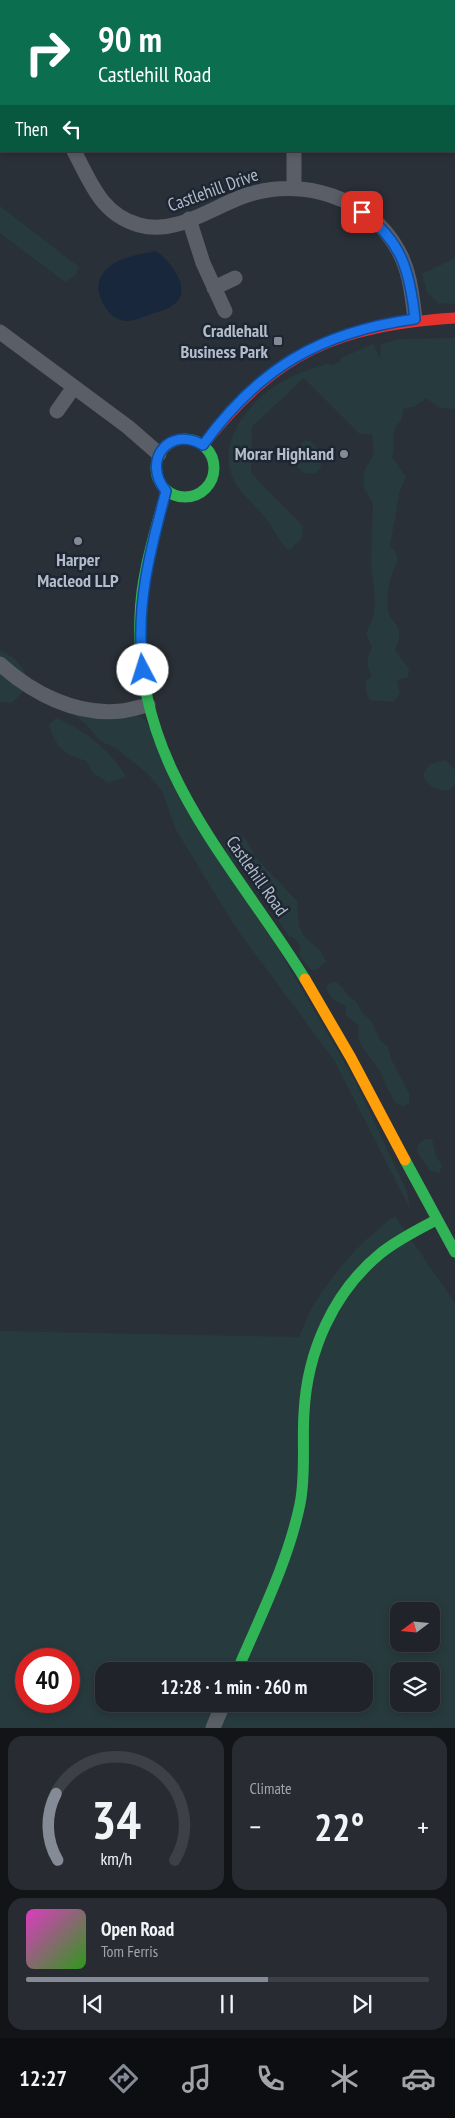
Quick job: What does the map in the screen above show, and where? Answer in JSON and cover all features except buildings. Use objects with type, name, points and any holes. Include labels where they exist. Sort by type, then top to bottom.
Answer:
[{"type":"street","name":"Castlehill Drive","points":[[74,152],[94,193],[114,213],[140,226],[167,226],[189,220],[246,195],[273,188],[294,187],[314,190],[348,202],[375,222],[398,250],[412,285],[415,319]]},
{"type":"street","points":[[294,152],[294,187]]},
{"type":"street","points":[[189,220],[203,263],[225,311]]},
{"type":"street","points":[[214,288],[235,278]]},
{"type":"street","points":[[203,445],[240,398],[276,368],[314,347],[350,334],[415,319],[455,318]]},
{"type":"street","points":[[0,332],[128,427],[159,454]]},
{"type":"street","points":[[57,411],[74,387]]},
{"type":"street","points":[[187,438],[203,445],[213,460],[212,478],[208,486],[193,496],[174,495],[166,491],[156,474],[159,454],[164,447],[179,439],[187,438]]},
{"type":"street","name":"Castlehill Road","points":[[166,491],[142,591],[140,650],[148,705],[164,756],[185,801],[315,994],[357,1067],[436,1220],[455,1252]]},
{"type":"street","points":[[0,664],[13,676],[42,694],[83,709],[120,711],[148,705]]},
{"type":"street","points":[[241,1662],[279,1572],[300,1504],[304,1476],[305,1390],[310,1365],[325,1324],[345,1292],[380,1254],[436,1220]]},
{"type":"street","points":[[213,1728],[220,1712]]},
{"type":"green space","points":[[0,206],[79,267],[76,275],[65,282],[0,233]]},
{"type":"green space","points":[[455,258],[455,304],[438,303],[427,292],[422,274]]},
{"type":"green space","points":[[455,338],[455,409],[441,408],[426,398],[414,407],[404,408],[401,421],[394,433],[392,457],[406,477],[400,490],[390,546],[396,552],[398,561],[390,580],[388,608],[390,616],[399,631],[399,640],[395,650],[409,669],[408,677],[397,680],[400,694],[393,702],[370,700],[366,692],[366,681],[372,676],[368,662],[372,648],[366,633],[373,618],[375,601],[371,562],[373,503],[364,488],[364,472],[374,453],[372,434],[360,434],[304,378],[252,427],[251,473],[303,526],[302,538],[290,550],[284,545],[266,519],[241,492],[234,481],[229,462],[229,447],[241,420],[250,408],[273,387],[290,377],[317,367],[340,362],[341,358],[373,344],[380,359],[381,344],[401,339]]},
{"type":"green space","points":[[304,441],[310,441],[320,452],[321,468],[315,473],[303,473],[292,461],[292,452]]},
{"type":"green space","points":[[0,650],[15,659],[25,672],[22,692],[12,703],[0,702]]},
{"type":"green space","points":[[68,710],[138,716],[145,720],[354,1079],[407,1191],[410,1209],[334,1060],[236,928],[176,830],[163,793],[149,775],[117,749],[100,741],[87,725]]},
{"type":"green space","points":[[56,718],[86,734],[96,742],[114,759],[126,777],[108,783],[92,772],[86,761],[62,749],[55,740],[49,725]]},
{"type":"green space","points":[[445,760],[455,770],[455,785],[448,791],[433,787],[427,782],[423,774],[430,764]]},
{"type":"green space","points":[[239,833],[247,841],[256,858],[297,901],[299,926],[304,936],[320,950],[326,962],[316,970],[310,969],[299,955],[300,945],[294,938],[289,936],[255,888],[251,874],[229,858],[224,844],[229,835]]},
{"type":"green space","points":[[335,981],[349,997],[355,1000],[364,1015],[371,1020],[380,1040],[388,1047],[391,1059],[409,1093],[409,1103],[404,1107],[396,1103],[377,1066],[361,1045],[358,1033],[359,1026],[346,1015],[346,1006],[336,1001],[329,994],[326,986]]},
{"type":"green space","points":[[425,1139],[432,1139],[436,1156],[442,1165],[439,1173],[429,1170],[417,1151],[418,1145]]},
{"type":"green space","points":[[395,1216],[455,1303],[455,1728],[0,1728],[0,1331],[299,1337],[312,1307],[326,1286],[363,1243]]},
{"type":"water","points":[[156,251],[176,272],[181,286],[179,299],[170,307],[135,320],[127,321],[115,317],[105,307],[99,294],[98,288],[102,274],[114,263],[122,259]]},
{"type":"traffic: fast","points":[[179,439],[191,439],[206,447],[214,462],[214,468],[214,474],[206,489],[191,497],[179,497],[164,489],[156,474],[156,462],[164,447],[179,439]]},
{"type":"traffic: fast","points":[[166,491],[146,569],[140,617],[142,671],[153,720],[170,766],[193,810],[219,852],[305,979]]},
{"type":"traffic: fast","points":[[405,1160],[455,1252]]},
{"type":"traffic: fast","points":[[241,1662],[273,1589],[295,1526],[303,1481],[306,1390],[317,1346],[326,1325],[336,1305],[364,1269],[381,1253],[407,1235],[436,1220]]},
{"type":"traffic: slow","points":[[305,979],[351,1058],[405,1160]]},
{"type":"traffic: jam","points":[[203,445],[230,413],[257,387],[284,366],[312,349],[343,337],[376,328],[455,318]]},
{"type":"place","name":"Cradlehall Business Park","points":[[278,341]]},
{"type":"place","name":"Morar Highland","points":[[344,454]]},
{"type":"place","name":"Harper Macleod LLP","points":[[78,541]]},
{"type":"route","points":[[143,670],[140,650],[142,591],[166,491],[156,474],[156,464],[159,454],[164,447],[170,442],[187,438],[196,440],[203,445],[240,398],[276,368],[314,347],[350,334],[415,319],[412,285],[398,250],[375,222],[362,212]]}]
